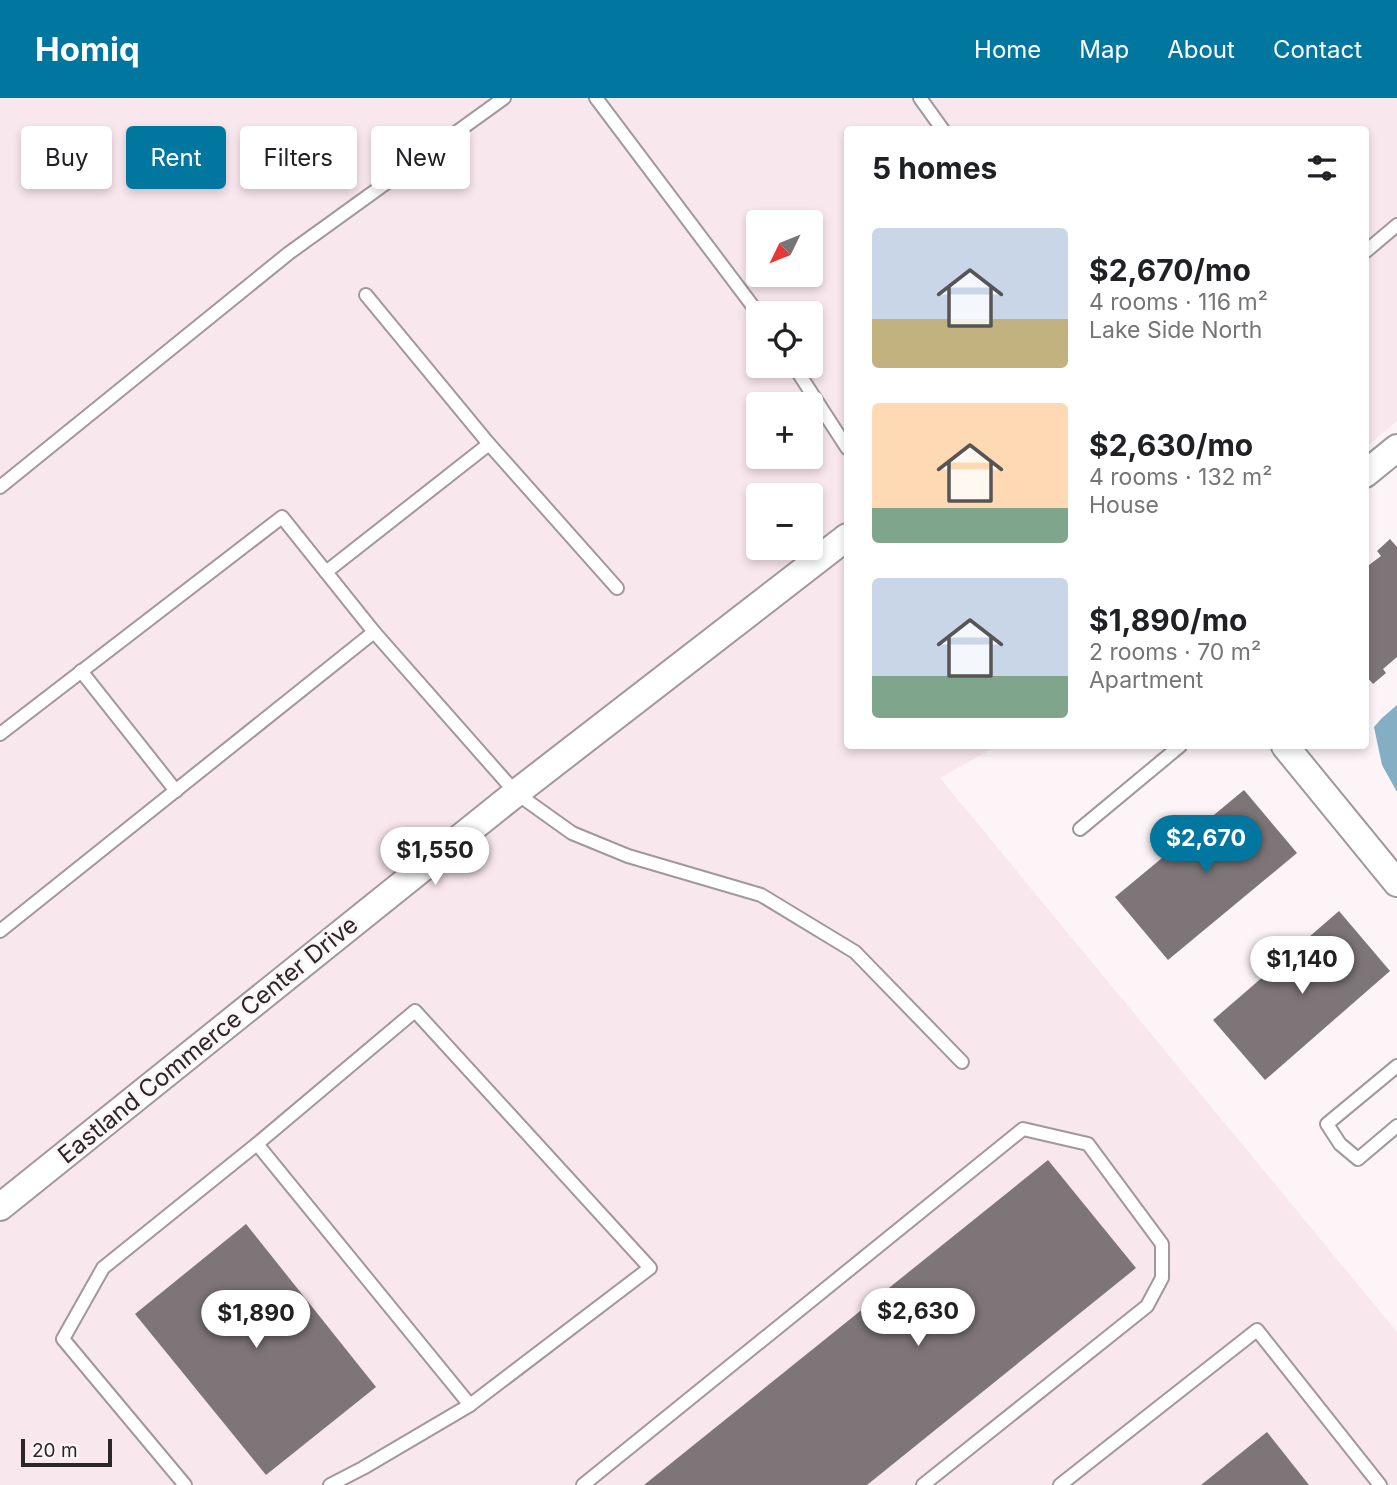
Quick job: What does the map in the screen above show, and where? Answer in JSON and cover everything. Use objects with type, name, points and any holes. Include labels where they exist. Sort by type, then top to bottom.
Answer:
[{"type":"street","points":[[1369,471],[1397,448]]},
{"type":"street","name":"Eastland Commerce Center Drive","points":[[0,1207],[516,793],[844,539]]},
{"type":"street","points":[[1288,749],[1397,883]]},
{"type":"lane","points":[[0,486],[289,253],[504,98]]},
{"type":"lane","points":[[596,98],[749,301]]},
{"type":"lane","points":[[920,98],[940,126]]},
{"type":"lane","points":[[1369,249],[1397,225]]},
{"type":"lane","points":[[366,295],[489,444],[617,588]]},
{"type":"lane","points":[[802,378],[844,443]]},
{"type":"lane","points":[[326,572],[489,444]]},
{"type":"lane","points":[[0,734],[282,517],[374,632],[516,793],[572,833],[628,856],[761,895],[855,952],[962,1062]]},
{"type":"lane","points":[[0,931],[374,632]]},
{"type":"lane","points":[[81,671],[176,791]]},
{"type":"lane","points":[[1080,829],[1176,749]]},
{"type":"lane","points":[[185,1485],[63,1339],[103,1268],[257,1144],[415,1011],[650,1268],[470,1405],[330,1485]]},
{"type":"lane","points":[[1397,1066],[1327,1124],[1340,1144],[1358,1159],[1397,1126]]},
{"type":"lane","points":[[583,1485],[1023,1129],[1088,1144],[1162,1244],[1162,1278],[1147,1306],[923,1485]]},
{"type":"lane","points":[[257,1144],[470,1405]]},
{"type":"lane","points":[[1060,1485],[1257,1329],[1380,1485]]},
{"type":"shaded area","points":[[0,98],[1397,98],[1397,421],[1369,445],[1369,126],[844,126],[844,749],[992,749],[940,778],[1397,1332],[1397,1485],[0,1485]]},
{"type":"water","points":[[1397,705],[1397,792],[1382,765],[1374,727]]},
{"type":"building","points":[[1390,539],[1397,547],[1397,657],[1383,669],[1386,673],[1373,684],[1369,680],[1369,565],[1381,556],[1377,551]]},
{"type":"building","points":[[1244,790],[1297,853],[1168,960],[1115,897]]},
{"type":"building","points":[[1339,911],[1390,971],[1265,1080],[1213,1020]]},
{"type":"building","points":[[1048,1160],[1136,1268],[867,1485],[644,1485]]},
{"type":"building","points":[[246,1224],[376,1387],[266,1475],[135,1314]]},
{"type":"building","points":[[1267,1432],[1309,1485],[1201,1485]]}]
